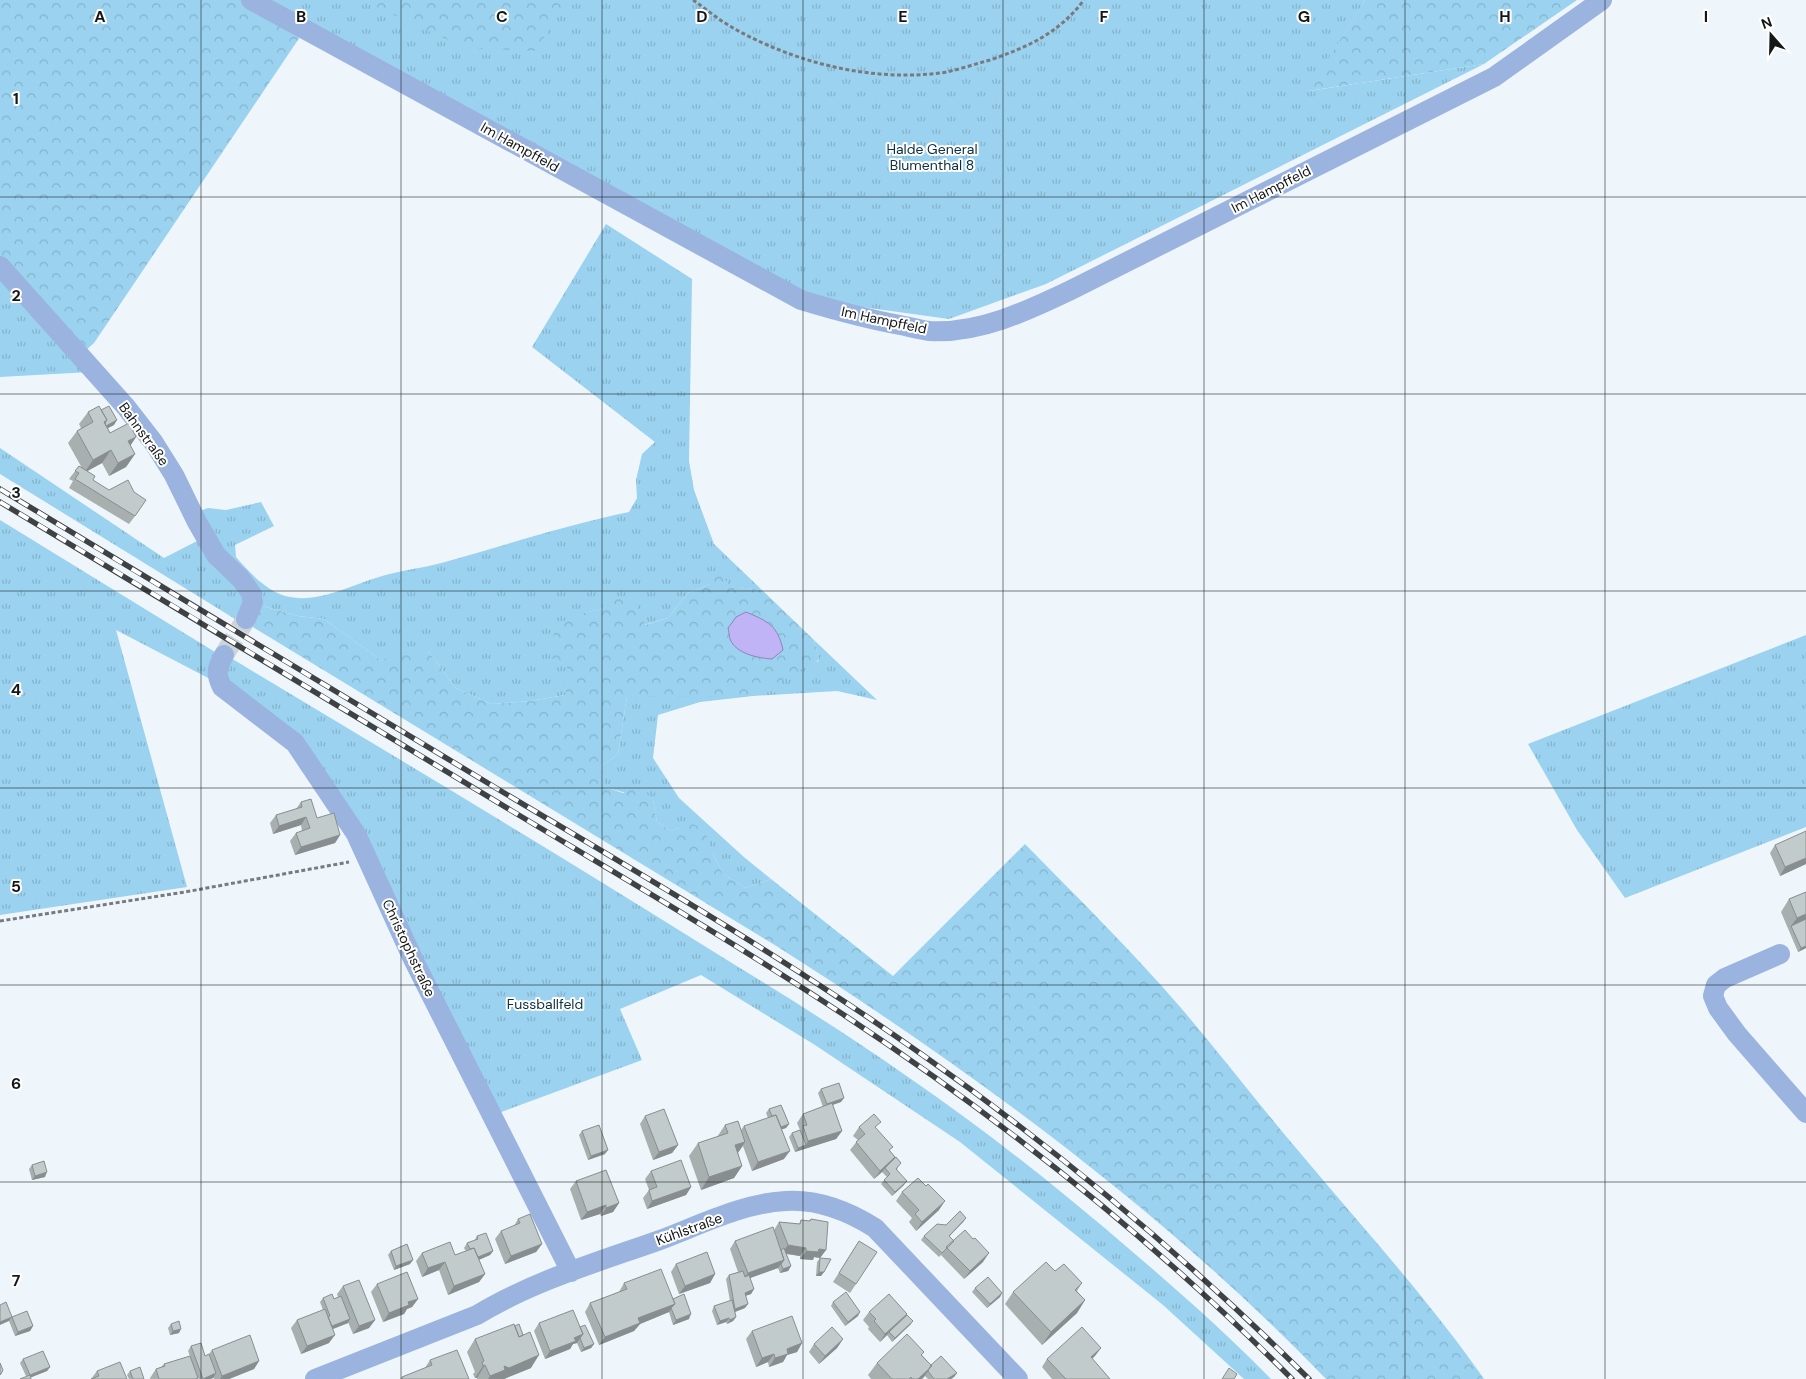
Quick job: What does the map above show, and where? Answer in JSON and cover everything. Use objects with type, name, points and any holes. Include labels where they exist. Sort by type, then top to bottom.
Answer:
[{"type":"street","name":"Im Hampffeld","points":[[251,0],[801,300],[862,318],[931,331],[961,329],[982,325],[1030,309],[1075,288],[1494,77],[1602,0]]},
{"type":"street","name":"Bahnstraße","points":[[0,266],[126,407],[154,443],[174,475],[216,555],[241,579],[251,593],[253,602],[246,620]]},
{"type":"street","name":"Christophstraße","points":[[224,655],[218,664],[216,676],[222,687],[295,743],[356,834],[413,959],[571,1272]]},
{"type":"street","points":[[1780,954],[1725,978],[1716,985],[1713,996],[1718,1008],[1737,1034],[1806,1113]]},
{"type":"street","name":"Kühlstraße","points":[[315,1379],[478,1315],[524,1290],[571,1272],[754,1205],[788,1201],[824,1204],[855,1215],[875,1228],[1018,1379]]},
{"type":"path","points":[[693,0],[732,28],[764,44],[849,70],[878,75],[932,74],[969,66],[1019,50],[1057,30],[1084,0]]},
{"type":"path","points":[[0,921],[185,892],[367,859]]},
{"type":"green space","points":[[0,0],[246,0],[304,31],[94,343],[84,352],[0,259]]},
{"type":"green space","name":"Halde General Blumenthal 8","points":[[246,0],[1365,0],[1309,91],[1484,64],[1046,284],[949,319],[804,299]]},
{"type":"green space","points":[[361,0],[567,0],[536,51],[466,48]]},
{"type":"green space","points":[[1365,0],[1577,0],[1484,64],[1308,91]]},
{"type":"green space","points":[[606,224],[692,279],[689,461],[694,490],[714,544],[762,590],[710,584],[688,593],[668,618],[644,625],[602,609],[584,613],[565,695],[530,701],[491,704],[456,688],[428,651],[382,661],[324,619],[298,616],[256,604],[197,512],[208,508],[226,510],[261,502],[274,526],[235,545],[236,557],[253,576],[267,587],[282,595],[301,598],[336,592],[371,579],[437,564],[559,529],[629,512],[637,498],[636,480],[642,454],[655,442],[532,347]]},
{"type":"green space","points":[[0,280],[90,372],[0,377]]},
{"type":"green space","points":[[0,448],[164,558],[201,539],[236,581],[245,603],[235,619],[0,474]]},
{"type":"green space","points":[[0,520],[215,652],[212,680],[116,630],[187,887],[0,915]]},
{"type":"green space","points":[[719,571],[730,586],[762,590],[814,640],[819,660],[753,696],[627,696],[618,754],[601,766],[605,787],[623,793],[639,785],[653,800],[657,822],[671,831],[692,823],[705,831],[713,854],[723,874],[746,888],[771,879],[893,976],[1025,844],[1124,945],[1181,1008],[1441,1321],[1484,1379],[1326,1379],[1264,1317],[1200,1258],[1133,1201],[995,1094],[924,1044],[778,947],[248,624],[256,604],[298,616],[324,619],[382,661],[393,652],[428,651],[456,688],[491,704],[530,701],[565,695],[570,670],[550,657],[556,621],[577,621],[583,613],[602,609],[605,598],[634,598],[645,625],[668,618],[688,593],[710,584],[709,575]]},
{"type":"green space","points":[[1806,635],[1806,827],[1625,898],[1577,830],[1528,744]]},
{"type":"green space","points":[[814,640],[877,700],[837,691],[753,696],[700,702],[658,715],[653,758],[679,798],[771,879],[746,888],[723,874],[713,854],[679,828],[671,831],[657,822],[653,800],[604,787],[601,766],[618,754],[627,696],[675,695],[819,661]]},
{"type":"green space","name":"Fussballfeld","points":[[229,657],[581,870],[804,1008],[882,1059],[995,1140],[1080,1207],[1153,1269],[1271,1379],[1244,1379],[1163,1305],[960,1142],[815,1045],[701,975],[620,1009],[642,1060],[496,1114],[336,799],[225,685]]},
{"type":"shaded area","points":[[746,612],[771,625],[778,635],[783,650],[772,659],[760,658],[742,652],[730,639],[728,628],[736,617]]},
{"type":"building","points":[[99,406],[107,420],[104,422],[110,433],[129,423],[136,437],[128,441],[135,454],[118,463],[111,450],[93,460],[77,431],[93,422],[88,412]]},
{"type":"building","points":[[109,406],[117,420],[106,426],[107,420],[101,410]]},
{"type":"building","points":[[79,466],[95,476],[93,480],[109,490],[128,480],[134,492],[146,500],[135,516],[75,479],[79,473],[75,471]]},
{"type":"building","points":[[311,799],[317,818],[334,813],[340,835],[301,847],[296,833],[310,828],[306,817],[279,826],[276,815],[302,807],[301,802]]},
{"type":"building","points":[[1806,831],[1806,858],[1785,867],[1775,845]]},
{"type":"building","points":[[1806,892],[1806,914],[1797,918],[1789,899]]},
{"type":"building","points":[[1806,919],[1806,946],[1801,948],[1791,926]]},
{"type":"building","points":[[839,1083],[844,1098],[827,1104],[821,1089]]},
{"type":"building","points":[[832,1103],[842,1131],[808,1141],[803,1126],[807,1125],[803,1114]]},
{"type":"building","points":[[781,1105],[789,1124],[781,1127],[776,1115],[772,1116],[769,1109]]},
{"type":"building","points":[[664,1109],[678,1145],[659,1152],[645,1116]]},
{"type":"building","points":[[874,1114],[881,1122],[875,1127],[893,1147],[889,1150],[895,1157],[880,1171],[856,1142],[865,1134],[859,1127]]},
{"type":"building","points":[[776,1115],[790,1151],[758,1162],[744,1126]]},
{"type":"building","points":[[738,1121],[745,1142],[735,1145],[742,1166],[709,1177],[698,1143],[728,1133],[725,1125]]},
{"type":"building","points":[[599,1125],[608,1150],[591,1156],[582,1131]]},
{"type":"building","points":[[800,1130],[806,1145],[798,1148],[792,1133]]},
{"type":"building","points":[[896,1157],[901,1163],[896,1169],[907,1181],[895,1192],[884,1180],[890,1174],[885,1168]]},
{"type":"building","points":[[681,1160],[691,1187],[652,1201],[649,1190],[657,1187],[651,1171]]},
{"type":"building","points":[[44,1161],[47,1172],[35,1176],[32,1165]]},
{"type":"building","points":[[606,1170],[619,1203],[606,1208],[606,1205],[587,1212],[576,1181]]},
{"type":"building","points":[[918,1178],[926,1186],[928,1184],[945,1201],[922,1222],[915,1214],[919,1210],[902,1192]]},
{"type":"building","points":[[960,1211],[966,1218],[949,1236],[954,1241],[942,1253],[924,1236],[937,1224],[946,1225]]},
{"type":"building","points":[[530,1214],[542,1244],[511,1256],[501,1231],[520,1223],[518,1219]]},
{"type":"building","points":[[811,1219],[828,1222],[826,1250],[819,1249],[818,1252],[806,1251],[806,1248],[788,1245],[779,1222],[800,1224],[801,1220],[810,1221]]},
{"type":"building","points":[[773,1227],[784,1260],[748,1273],[735,1241]]},
{"type":"building","points":[[965,1230],[989,1253],[970,1271],[946,1247]]},
{"type":"building","points":[[486,1233],[493,1251],[478,1257],[474,1248],[470,1249],[467,1243],[478,1239],[477,1236]]},
{"type":"building","points":[[859,1241],[877,1252],[856,1284],[839,1273]]},
{"type":"building","points":[[450,1242],[455,1255],[474,1248],[485,1274],[454,1286],[445,1262],[428,1268],[422,1253]]},
{"type":"building","points":[[407,1244],[413,1260],[396,1266],[391,1251]]},
{"type":"building","points":[[784,1248],[791,1266],[783,1269],[781,1264],[784,1260],[781,1250]]},
{"type":"building","points":[[707,1252],[715,1274],[685,1286],[676,1264]]},
{"type":"building","points":[[820,1258],[831,1259],[824,1272],[819,1272]]},
{"type":"building","points":[[1046,1262],[1055,1271],[1064,1264],[1082,1283],[1075,1290],[1085,1300],[1051,1332],[1013,1292]]},
{"type":"building","points":[[661,1269],[675,1304],[638,1318],[640,1323],[605,1337],[590,1303],[627,1289],[624,1283]]},
{"type":"building","points":[[743,1271],[745,1277],[749,1275],[754,1289],[745,1293],[748,1304],[735,1309],[729,1275]]},
{"type":"building","points":[[407,1272],[418,1299],[408,1302],[409,1305],[389,1313],[377,1284]]},
{"type":"building","points":[[988,1277],[1002,1293],[990,1304],[975,1288]]},
{"type":"building","points":[[359,1280],[375,1320],[359,1326],[343,1286]]},
{"type":"building","points":[[846,1292],[860,1312],[848,1322],[833,1302]]},
{"type":"building","points":[[332,1294],[334,1299],[341,1296],[350,1319],[332,1326],[323,1298]]},
{"type":"building","points":[[684,1294],[691,1314],[676,1320],[671,1308],[675,1304],[673,1299]]},
{"type":"building","points":[[889,1294],[907,1314],[885,1334],[874,1321],[876,1319],[869,1312]]},
{"type":"building","points":[[732,1300],[736,1317],[720,1321],[714,1306]]},
{"type":"building","points":[[6,1302],[12,1317],[0,1322],[0,1305]]},
{"type":"building","points":[[325,1309],[335,1335],[307,1346],[297,1320]]},
{"type":"building","points":[[573,1310],[583,1334],[574,1338],[576,1341],[550,1351],[539,1323]]},
{"type":"building","points":[[27,1311],[33,1326],[18,1332],[12,1317]]},
{"type":"building","points":[[907,1315],[913,1321],[895,1338],[889,1332]]},
{"type":"building","points":[[792,1316],[802,1343],[787,1349],[788,1354],[775,1358],[774,1354],[762,1358],[752,1331]]},
{"type":"building","points":[[179,1321],[181,1329],[173,1331],[171,1324]]},
{"type":"building","points":[[514,1324],[519,1337],[530,1332],[539,1355],[509,1368],[504,1366],[505,1370],[490,1376],[485,1365],[483,1366],[482,1362],[484,1361],[475,1339]]},
{"type":"building","points":[[519,1324],[523,1335],[519,1337],[515,1326]]},
{"type":"building","points":[[585,1325],[594,1344],[584,1348],[580,1338],[583,1334],[580,1327]]},
{"type":"building","points":[[832,1327],[843,1339],[825,1356],[814,1344]]},
{"type":"building","points":[[1082,1327],[1101,1348],[1091,1357],[1110,1379],[1066,1379],[1047,1359]]},
{"type":"building","points":[[907,1334],[924,1352],[921,1355],[932,1366],[918,1379],[912,1379],[911,1377],[909,1379],[892,1379],[877,1363]]},
{"type":"building","points":[[250,1335],[259,1361],[222,1376],[212,1350]]},
{"type":"building","points":[[201,1343],[205,1356],[209,1354],[216,1373],[203,1379],[191,1346]]},
{"type":"building","points":[[457,1350],[469,1379],[403,1379],[402,1377],[432,1365],[430,1360]]},
{"type":"building","points":[[43,1351],[50,1367],[30,1375],[23,1359]]},
{"type":"building","points":[[190,1356],[198,1378],[159,1379],[156,1369],[165,1366],[164,1364]]},
{"type":"building","points":[[941,1356],[957,1373],[947,1379],[934,1379],[928,1371],[931,1365]]},
{"type":"building","points":[[120,1362],[127,1379],[91,1379],[99,1376],[97,1371]]},
{"type":"building","points":[[0,1363],[3,1370],[0,1375]]},
{"type":"building","points":[[140,1367],[144,1379],[133,1379],[130,1371]]},
{"type":"building","points":[[1229,1368],[1237,1374],[1234,1379],[1222,1379]]},
{"type":"building","points":[[30,1375],[31,1379],[20,1379]]},
{"type":"tunnel","points":[[224,655],[246,619]]},
{"type":"railway","points":[[0,489],[718,921],[873,1021],[1026,1131],[1124,1210],[1218,1292],[1309,1379]]},
{"type":"railway","points":[[0,502],[718,935],[841,1013],[961,1096],[1076,1184],[1187,1279],[1292,1379]]}]
